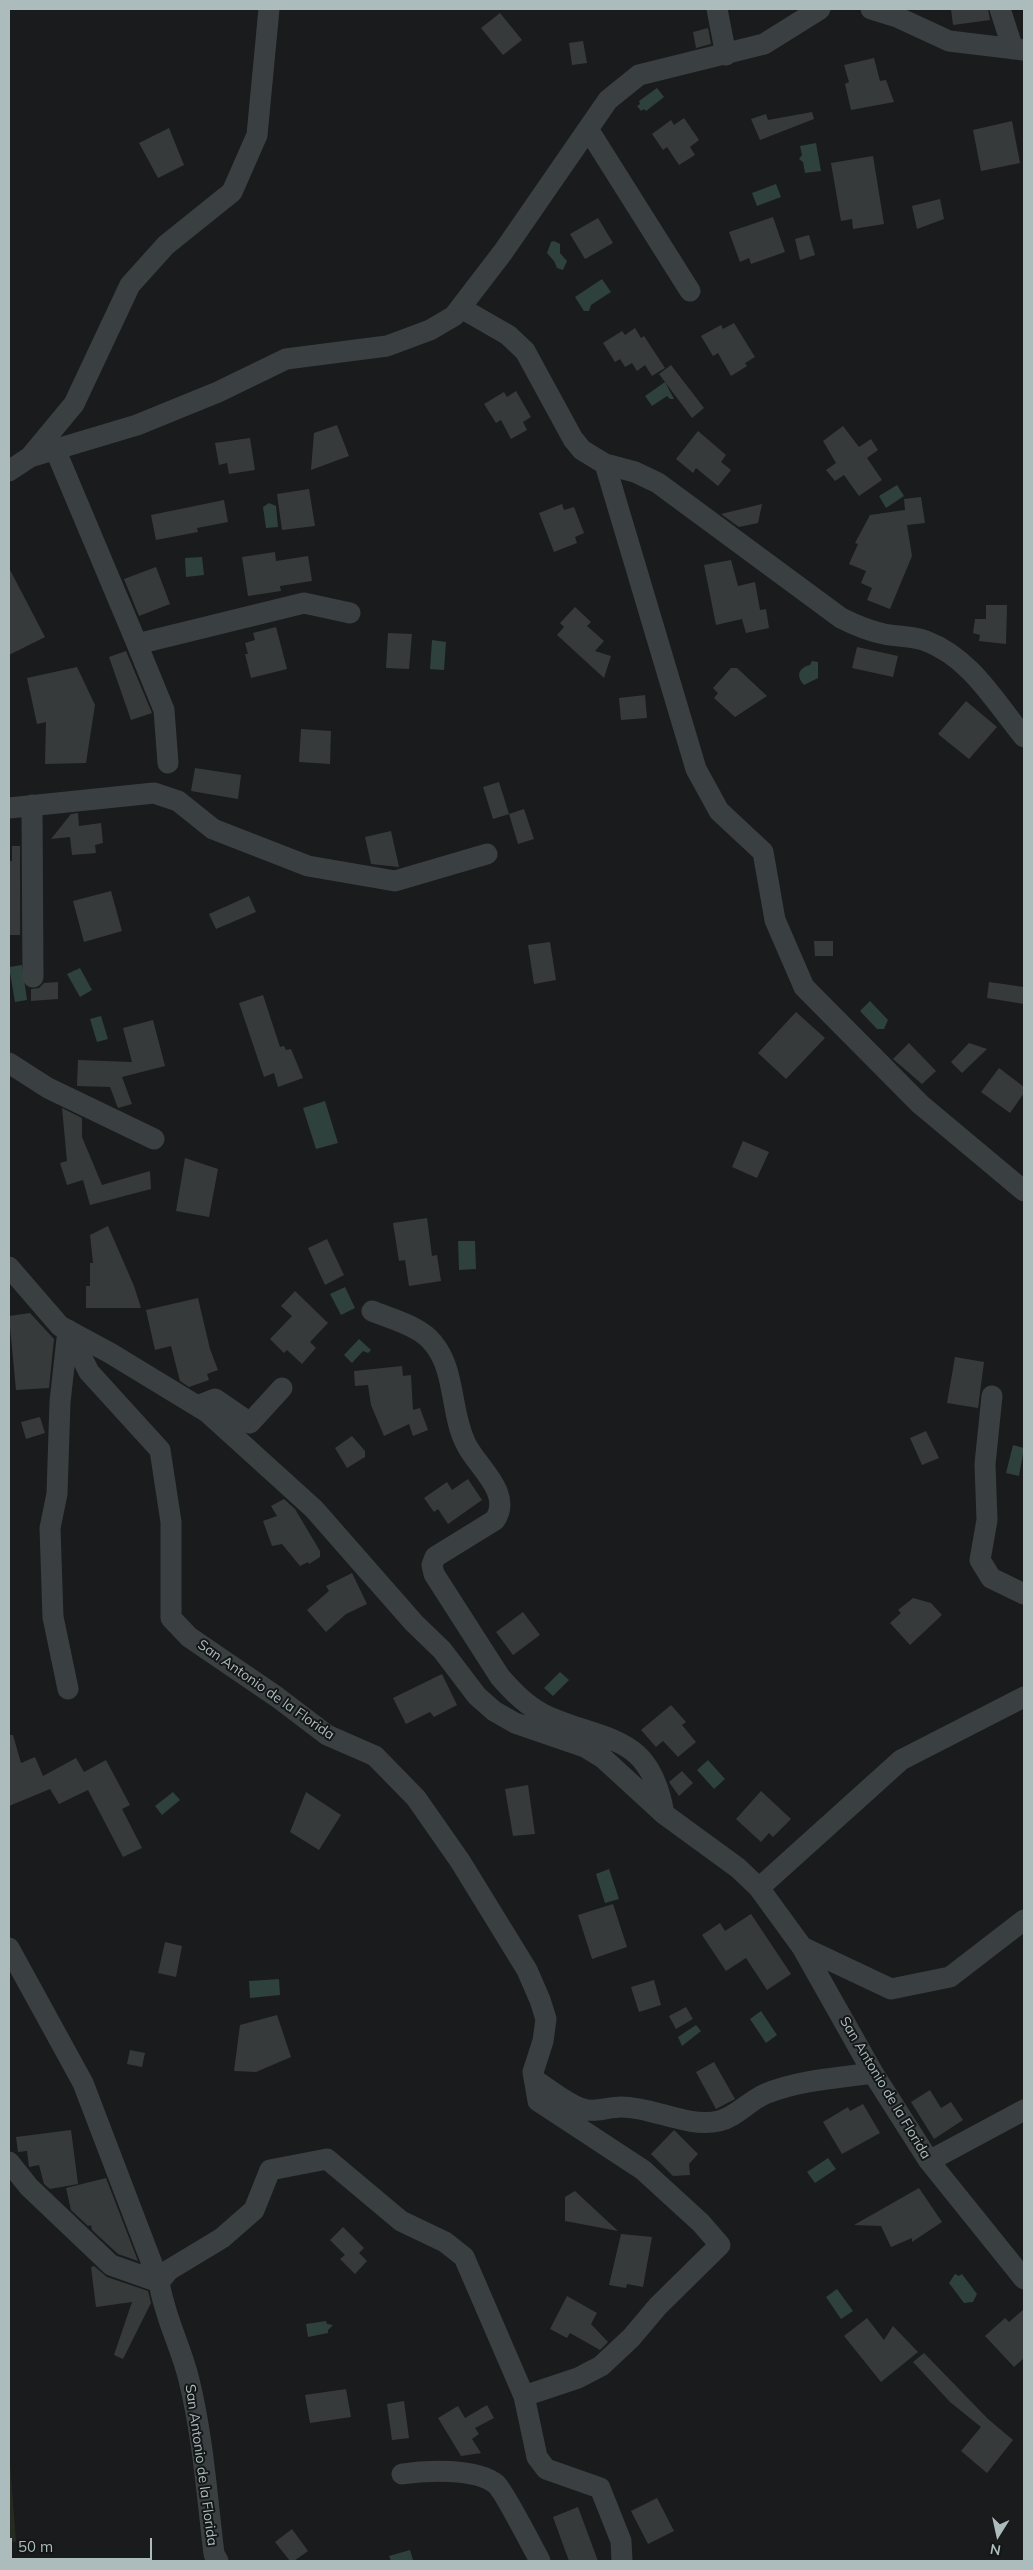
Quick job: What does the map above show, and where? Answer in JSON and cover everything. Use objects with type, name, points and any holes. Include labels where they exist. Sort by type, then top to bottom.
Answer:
[{"type":"street","points":[[717,9],[726,55]]},
{"type":"street","points":[[30,457],[138,426],[218,392],[286,359],[387,346],[430,330],[454,316],[461,308],[503,252],[608,100],[639,75],[726,55],[764,44],[820,9]]},
{"type":"street","points":[[871,9],[897,17],[950,41],[1019,49]]},
{"type":"street","points":[[1000,9],[1019,49]]},
{"type":"street","points":[[9,472],[30,457],[74,404],[130,285],[166,245],[232,192],[257,135],[266,12]]},
{"type":"street","points":[[588,129],[690,291]]},
{"type":"street","points":[[461,308],[508,336],[525,351],[573,439],[591,458],[635,472],[658,484],[841,618],[859,627],[883,634],[926,641],[955,657],[986,687],[1024,737]]},
{"type":"street","points":[[55,449],[164,710],[168,764]]},
{"type":"street","points":[[605,464],[696,769],[719,811],[763,852],[775,920],[804,987],[920,1104],[1024,1191]]},
{"type":"street","points":[[137,644],[304,603],[350,613]]},
{"type":"street","points":[[9,808],[154,793],[178,801],[213,829],[308,866],[395,881],[487,854]]},
{"type":"street","points":[[32,806],[33,977]]},
{"type":"street","points":[[9,1063],[48,1088],[154,1139]]},
{"type":"street","name":"San Antonio de la Florida","points":[[9,1267],[60,1326],[110,1352],[207,1412],[314,1509],[408,1616],[442,1650],[478,1696],[494,1710],[515,1723],[585,1747],[603,1758],[664,1814],[738,1868],[759,1888],[802,1947],[873,2072],[929,2161],[1024,2279]]},
{"type":"street","points":[[372,1311],[421,1332],[439,1349],[464,1442],[501,1498],[500,1512],[495,1520],[435,1557],[432,1565],[434,1574],[500,1677],[513,1692],[548,1716],[603,1734],[622,1743],[639,1757],[652,1774],[660,1793],[664,1814]]},
{"type":"street","points":[[68,1330],[60,1402],[57,1494],[50,1528],[53,1617],[68,1689]]},
{"type":"street","name":"San Antonio de la Florida","points":[[68,1330],[89,1372],[160,1450],[171,1522],[171,1618],[189,1637],[277,1697],[327,1735],[355,1749],[375,1756],[416,1798],[460,1861],[527,1970],[540,2000],[546,2019],[533,2072],[538,2101],[643,2170],[701,2224],[720,2245],[658,2306],[631,2338],[601,2366],[578,2378],[524,2396]]},
{"type":"street","points":[[197,1406],[215,1399],[250,1423],[282,1388]]},
{"type":"street","points":[[992,1396],[985,1464],[986,1520],[980,1560],[991,1578],[1024,1594]]},
{"type":"street","points":[[759,1888],[901,1760],[963,1730],[1024,1697]]},
{"type":"street","points":[[802,1947],[891,1989],[950,1977],[1024,1920]]},
{"type":"street","name":"San Antonio de la Florida","points":[[9,1948],[83,2083],[159,2282],[163,2308],[189,2379],[201,2449],[214,2554],[218,2561]]},
{"type":"street","points":[[534,2080],[571,2104],[583,2109],[594,2111],[619,2107],[638,2108],[686,2120],[722,2120],[765,2094],[808,2083],[873,2072]]},
{"type":"street","points":[[929,2161],[1024,2110]]},
{"type":"street","points":[[9,2162],[29,2187],[111,2265],[159,2282],[170,2270],[222,2238],[254,2210],[270,2170],[327,2159],[401,2220],[445,2242],[464,2257],[524,2396],[537,2457],[546,2469],[600,2488],[621,2541],[622,2561]]},
{"type":"street","points":[[402,2474],[429,2470],[475,2476],[496,2484],[540,2561]]},
{"type":"shaded area","points":[[657,88],[664,97],[646,111],[644,109],[641,111],[637,106],[640,104],[639,101]]},
{"type":"shaded area","points":[[816,143],[821,171],[805,173],[803,162],[799,159],[802,155],[800,146]]},
{"type":"shaded area","points":[[776,184],[781,197],[757,206],[752,193]]},
{"type":"shaded area","points":[[554,241],[560,244],[560,253],[567,261],[563,270],[557,268],[547,253],[551,242]]},
{"type":"shaded area","points":[[602,279],[611,292],[591,305],[589,311],[584,311],[575,297]]},
{"type":"shaded area","points":[[665,382],[674,399],[670,399],[667,396],[652,406],[645,396]]},
{"type":"shaded area","points":[[897,485],[904,496],[886,508],[879,496]]},
{"type":"shaded area","points":[[269,503],[276,506],[278,527],[266,528],[263,507]]},
{"type":"shaded area","points":[[202,557],[204,575],[186,577],[185,558]]},
{"type":"shaded area","points":[[432,640],[446,642],[444,670],[430,669]]},
{"type":"shaded area","points":[[812,661],[818,662],[818,678],[804,685],[799,673],[803,668],[810,665]]},
{"type":"shaded area","points":[[22,965],[27,1000],[15,1002],[9,967]]},
{"type":"shaded area","points":[[80,968],[92,990],[80,997],[67,974]]},
{"type":"shaded area","points":[[870,1001],[888,1020],[884,1029],[877,1029],[860,1011]]},
{"type":"shaded area","points":[[101,1016],[108,1039],[97,1042],[90,1019]]},
{"type":"shaded area","points":[[325,1101],[338,1143],[316,1149],[303,1108]]},
{"type":"shaded area","points":[[458,1241],[475,1241],[476,1269],[459,1270]]},
{"type":"shaded area","points":[[345,1287],[355,1308],[341,1315],[330,1294]]},
{"type":"shaded area","points":[[359,1339],[371,1350],[368,1353],[363,1351],[352,1363],[344,1355]]},
{"type":"shaded area","points":[[1013,1445],[1024,1448],[1019,1476],[1006,1473]]},
{"type":"shaded area","points":[[560,1672],[569,1680],[553,1696],[544,1688]]},
{"type":"shaded area","points":[[708,1760],[725,1779],[714,1789],[697,1770]]},
{"type":"shaded area","points":[[173,1792],[180,1800],[162,1815],[155,1806]]},
{"type":"shaded area","points":[[609,1869],[619,1899],[605,1903],[596,1874]]},
{"type":"shaded area","points":[[279,1979],[280,1995],[250,1998],[249,1981]]},
{"type":"shaded area","points":[[761,2011],[777,2035],[766,2043],[750,2019]]},
{"type":"shaded area","points":[[696,2025],[701,2031],[682,2046],[678,2037]]},
{"type":"shaded area","points":[[828,2158],[836,2169],[815,2183],[807,2172]]},
{"type":"shaded area","points":[[955,2274],[959,2276],[962,2274],[977,2294],[973,2302],[964,2303],[949,2283]]},
{"type":"shaded area","points":[[837,2289],[853,2311],[841,2319],[826,2297]]},
{"type":"shaded area","points":[[326,2321],[327,2324],[333,2325],[328,2330],[328,2333],[308,2337],[306,2324]]},
{"type":"shaded area","points":[[9,2451],[16,2542],[9,2541]]},
{"type":"shaded area","points":[[410,2550],[413,2560],[391,2561],[389,2556]]},
{"type":"building","points":[[951,9],[988,9],[990,20],[953,25]]},
{"type":"building","points":[[500,13],[522,40],[503,55],[481,28]]},
{"type":"building","points":[[708,28],[711,44],[696,48],[693,32]]},
{"type":"building","points":[[583,41],[587,63],[572,65],[569,43]]},
{"type":"building","points":[[874,58],[880,81],[886,80],[894,102],[851,110],[845,84],[849,82],[844,65]]},
{"type":"building","points":[[812,112],[814,119],[760,140],[751,119],[766,114],[768,120]]},
{"type":"building","points":[[684,118],[699,140],[690,147],[695,155],[679,165],[667,147],[663,150],[652,134],[671,120],[674,125]]},
{"type":"building","points":[[1012,121],[1020,163],[981,171],[973,130]]},
{"type":"building","points":[[169,128],[184,165],[158,178],[139,143]]},
{"type":"building","points":[[873,156],[884,224],[853,229],[852,219],[841,221],[831,163]]},
{"type":"building","points":[[940,199],[944,219],[917,229],[912,206]]},
{"type":"building","points":[[773,217],[785,252],[751,264],[749,258],[740,262],[729,232]]},
{"type":"building","points":[[598,218],[613,243],[585,259],[570,234]]},
{"type":"building","points":[[809,235],[815,255],[800,260],[795,239]]},
{"type":"building","points":[[734,323],[755,357],[745,363],[747,366],[731,376],[718,353],[713,356],[701,336],[721,325],[723,329]]},
{"type":"building","points":[[635,328],[641,338],[644,336],[665,368],[652,376],[645,365],[637,371],[632,363],[625,367],[620,359],[615,362],[603,343],[622,331],[625,335]]},
{"type":"building","points":[[671,365],[704,408],[692,418],[659,374]]},
{"type":"building","points":[[516,391],[531,417],[523,422],[527,430],[511,439],[501,420],[496,423],[484,404],[504,392],[507,397]]},
{"type":"building","points":[[337,425],[349,456],[311,470],[314,433]]},
{"type":"building","points":[[843,426],[859,447],[871,439],[878,450],[867,458],[882,480],[859,496],[844,475],[835,481],[826,470],[836,463],[823,441]]},
{"type":"building","points":[[698,431],[726,455],[721,462],[731,470],[718,486],[696,468],[693,473],[676,459]]},
{"type":"building","points":[[250,438],[255,470],[229,474],[227,463],[219,465],[215,443]]},
{"type":"building","points":[[309,489],[315,526],[282,530],[277,494]]},
{"type":"building","points":[[921,497],[925,523],[907,525],[912,556],[890,609],[867,600],[872,588],[861,583],[866,571],[849,564],[858,544],[855,543],[870,515],[905,510],[904,499]]},
{"type":"building","points":[[224,500],[228,522],[197,528],[198,532],[156,540],[151,515]]},
{"type":"building","points":[[562,504],[564,510],[574,507],[584,533],[575,537],[577,543],[554,552],[539,513]]},
{"type":"building","points":[[762,504],[758,523],[739,527],[721,514]]},
{"type":"building","points":[[275,552],[276,561],[308,556],[312,581],[280,586],[281,591],[248,596],[242,557]]},
{"type":"building","points":[[731,560],[738,586],[755,582],[760,610],[766,609],[769,628],[746,633],[742,619],[716,625],[704,565]]},
{"type":"building","points":[[156,567],[170,604],[139,616],[124,579]]},
{"type":"building","points":[[9,568],[45,637],[9,655]]},
{"type":"building","points":[[986,605],[1007,605],[1006,644],[979,641],[980,635],[973,633],[975,619],[986,619]]},
{"type":"building","points":[[575,607],[591,622],[587,626],[604,641],[595,651],[611,656],[604,678],[557,635],[564,627],[560,623]]},
{"type":"building","points":[[276,627],[287,669],[251,678],[245,654],[248,654],[245,643],[255,640],[253,633]]},
{"type":"building","points":[[388,633],[412,634],[409,669],[386,668]]},
{"type":"building","points":[[857,647],[898,656],[893,677],[852,668]]},
{"type":"building","points":[[126,651],[152,713],[131,720],[109,657]]},
{"type":"building","points":[[77,667],[95,705],[86,763],[45,764],[46,722],[37,724],[27,678]]},
{"type":"building","points":[[731,668],[737,668],[767,696],[735,717],[714,698],[718,693],[713,688]]},
{"type":"building","points":[[645,695],[647,718],[621,720],[619,698]]},
{"type":"building","points":[[966,701],[997,727],[969,759],[938,734]]},
{"type":"building","points":[[301,729],[331,731],[330,764],[299,762]]},
{"type":"building","points":[[195,768],[241,775],[238,799],[191,791]]},
{"type":"building","points":[[499,782],[509,814],[493,819],[483,787]]},
{"type":"building","points":[[524,809],[534,839],[518,844],[509,814]]},
{"type":"building","points":[[78,813],[79,826],[101,823],[103,843],[95,845],[96,853],[72,855],[70,837],[51,839],[71,814]]},
{"type":"building","points":[[391,831],[399,867],[371,864],[365,837]]},
{"type":"building","points":[[12,846],[20,846],[20,935],[9,935],[9,861],[12,861]]},
{"type":"building","points":[[111,891],[122,931],[84,942],[73,901]]},
{"type":"building","points":[[249,896],[256,912],[216,929],[209,914]]},
{"type":"building","points":[[814,941],[833,941],[833,956],[815,956]]},
{"type":"building","points":[[550,942],[556,980],[534,984],[528,945]]},
{"type":"building","points":[[58,982],[58,999],[31,1001],[31,989],[39,988],[44,983]]},
{"type":"building","points":[[989,982],[1024,987],[1024,1004],[987,998]]},
{"type":"building","points":[[263,995],[280,1047],[284,1046],[286,1050],[291,1049],[303,1078],[278,1087],[274,1073],[264,1077],[239,1003]]},
{"type":"building","points":[[796,1012],[825,1038],[786,1079],[758,1053]]},
{"type":"building","points":[[153,1020],[165,1066],[122,1077],[132,1104],[118,1108],[110,1087],[77,1086],[78,1060],[132,1062],[123,1028]]},
{"type":"building","points":[[909,1043],[936,1071],[922,1084],[893,1059]]},
{"type":"building","points":[[969,1043],[987,1049],[962,1073],[951,1062]]},
{"type":"building","points":[[999,1068],[1024,1087],[1024,1093],[1010,1113],[981,1092]]},
{"type":"building","points":[[62,1108],[82,1118],[82,1137],[102,1185],[150,1171],[151,1189],[90,1205],[83,1180],[67,1185],[60,1163],[67,1161]]},
{"type":"building","points":[[743,1141],[769,1152],[757,1178],[732,1167]]},
{"type":"building","points":[[185,1158],[218,1169],[209,1217],[176,1211]]},
{"type":"building","points":[[427,1218],[432,1256],[437,1255],[441,1281],[409,1286],[405,1260],[399,1261],[393,1223]]},
{"type":"building","points":[[108,1226],[134,1286],[141,1308],[86,1308],[86,1286],[90,1286],[90,1263],[93,1263],[90,1235]]},
{"type":"building","points":[[327,1239],[344,1275],[325,1285],[308,1248]]},
{"type":"building","points":[[295,1291],[328,1323],[310,1342],[316,1348],[302,1364],[287,1350],[284,1353],[270,1339],[292,1316],[281,1306]]},
{"type":"building","points":[[198,1298],[210,1349],[218,1370],[207,1374],[209,1380],[189,1387],[180,1381],[171,1346],[155,1350],[146,1310]]},
{"type":"building","points":[[30,1313],[54,1339],[49,1388],[16,1390],[9,1316]]},
{"type":"building","points":[[955,1357],[984,1362],[978,1408],[947,1403]]},
{"type":"building","points":[[402,1366],[403,1376],[411,1375],[413,1410],[420,1408],[428,1430],[413,1436],[409,1424],[384,1436],[371,1405],[368,1385],[355,1386],[354,1371]]},
{"type":"building","points":[[40,1417],[45,1433],[26,1439],[21,1422]]},
{"type":"building","points":[[926,1431],[939,1458],[922,1465],[910,1438]]},
{"type":"building","points":[[352,1436],[365,1451],[365,1457],[347,1468],[335,1448]]},
{"type":"building","points":[[468,1479],[482,1500],[448,1524],[438,1509],[434,1512],[424,1498],[447,1482],[452,1490]]},
{"type":"building","points":[[284,1499],[295,1509],[320,1551],[320,1557],[309,1564],[308,1562],[300,1566],[282,1544],[272,1546],[263,1521],[277,1516],[271,1506]]},
{"type":"building","points":[[352,1573],[367,1604],[346,1614],[326,1632],[307,1610],[329,1591],[326,1586]]},
{"type":"building","points":[[913,1598],[931,1603],[942,1615],[910,1645],[890,1623],[901,1613],[898,1610]]},
{"type":"building","points":[[523,1612],[540,1635],[513,1655],[496,1632]]},
{"type":"building","points":[[442,1674],[457,1705],[434,1717],[430,1712],[406,1724],[393,1698]]},
{"type":"building","points":[[671,1705],[686,1722],[682,1725],[696,1742],[678,1757],[663,1741],[656,1747],[641,1730]]},
{"type":"building","points":[[9,1735],[13,1735],[21,1763],[35,1757],[43,1776],[76,1758],[84,1772],[106,1760],[130,1805],[122,1809],[142,1848],[123,1857],[88,1790],[59,1804],[50,1789],[9,1806]]},
{"type":"building","points":[[682,1771],[693,1783],[679,1796],[669,1782]]},
{"type":"building","points":[[528,1785],[535,1834],[513,1836],[505,1789]]},
{"type":"building","points":[[761,1791],[791,1819],[773,1837],[769,1833],[761,1842],[736,1819]]},
{"type":"building","points":[[306,1792],[341,1815],[319,1850],[290,1832]]},
{"type":"building","points":[[613,1904],[627,1947],[592,1959],[578,1915]]},
{"type":"building","points":[[751,1914],[791,1974],[767,1990],[746,1958],[726,1971],[702,1935],[720,1923],[725,1931]]},
{"type":"building","points":[[165,1942],[182,1946],[176,1977],[158,1973]]},
{"type":"building","points":[[654,1980],[661,2005],[639,2012],[631,1987]]},
{"type":"building","points":[[686,2007],[693,2019],[676,2029],[669,2016]]},
{"type":"building","points":[[277,2015],[291,2057],[256,2072],[234,2071],[240,2025]]},
{"type":"building","points":[[130,2050],[145,2053],[142,2067],[127,2064]]},
{"type":"building","points":[[714,2062],[735,2099],[716,2109],[696,2072]]},
{"type":"building","points":[[930,2090],[941,2108],[951,2102],[963,2120],[934,2139],[911,2102]]},
{"type":"building","points":[[863,2104],[880,2133],[842,2154],[823,2122],[848,2107],[850,2111]]},
{"type":"building","points":[[71,2130],[78,2184],[50,2189],[44,2184],[39,2165],[29,2167],[27,2151],[18,2152],[16,2137]]},
{"type":"building","points":[[674,2130],[698,2154],[689,2164],[690,2175],[673,2176],[651,2154]]},
{"type":"building","points":[[106,2178],[138,2261],[118,2254],[92,2230],[91,2225],[88,2226],[71,2210],[66,2188]]},
{"type":"building","points":[[919,2188],[942,2222],[912,2242],[912,2238],[891,2247],[881,2226],[854,2225]]},
{"type":"building","points":[[575,2191],[618,2231],[565,2221],[565,2197]]},
{"type":"building","points":[[343,2227],[364,2248],[359,2253],[367,2261],[355,2274],[340,2259],[345,2255],[330,2240]]},
{"type":"building","points":[[621,2234],[652,2237],[643,2287],[627,2284],[626,2288],[609,2285]]},
{"type":"building","points":[[94,2266],[107,2277],[148,2291],[151,2303],[123,2359],[114,2355],[132,2302],[96,2307],[91,2267]]},
{"type":"building","points":[[567,2296],[597,2313],[591,2324],[608,2342],[600,2350],[570,2333],[567,2338],[550,2329]]},
{"type":"building","points":[[1024,2309],[1024,2358],[1014,2367],[985,2336],[1005,2318],[1009,2322]]},
{"type":"building","points":[[867,2318],[884,2340],[893,2326],[918,2352],[881,2382],[844,2336]]},
{"type":"building","points":[[924,2353],[988,2419],[1013,2440],[987,2473],[961,2451],[981,2427],[950,2402],[913,2362]]},
{"type":"building","points":[[346,2389],[351,2417],[310,2423],[305,2395]]},
{"type":"building","points":[[404,2401],[409,2438],[392,2440],[387,2404]]},
{"type":"building","points":[[487,2405],[494,2418],[475,2428],[479,2434],[472,2439],[481,2453],[461,2456],[438,2418],[458,2406],[465,2418]]},
{"type":"building","points":[[657,2498],[674,2531],[648,2544],[631,2511]]},
{"type":"building","points":[[578,2507],[598,2561],[569,2561],[553,2517]]},
{"type":"building","points":[[292,2529],[308,2551],[294,2561],[290,2561],[275,2542]]}]
